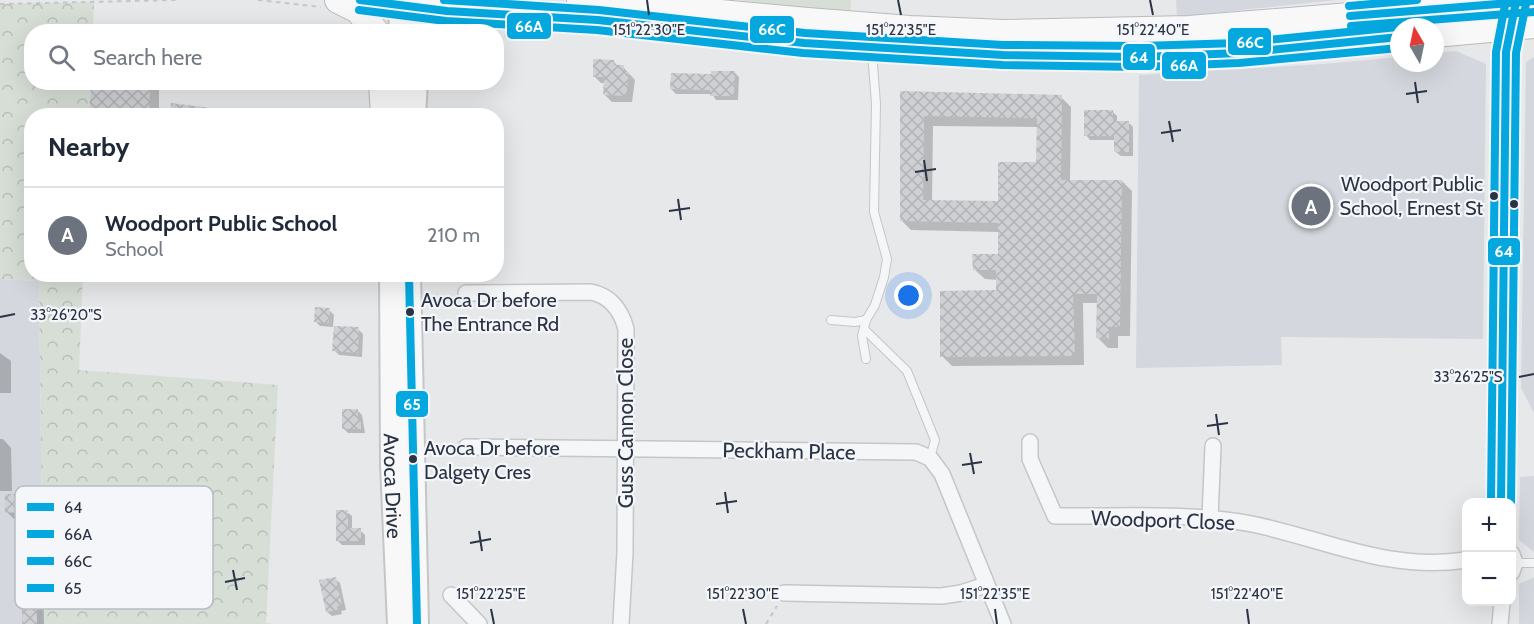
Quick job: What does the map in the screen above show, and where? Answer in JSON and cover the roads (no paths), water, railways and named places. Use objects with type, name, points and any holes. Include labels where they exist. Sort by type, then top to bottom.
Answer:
[{"type":"highway","points":[[360,0],[413,9],[598,20],[804,43],[1003,55],[1141,57],[1239,53],[1390,38]]},
{"type":"highway","points":[[580,0],[853,25],[1004,33],[1189,29],[1379,7],[1522,1]]},
{"type":"highway","points":[[333,4],[358,10],[369,24]]},
{"type":"highway","points":[[503,24],[528,15]]},
{"type":"highway","points":[[1444,33],[1522,26]]},
{"type":"highway","points":[[382,90],[384,108]]},
{"type":"main road","points":[[405,24],[413,9]]},
{"type":"main road","points":[[396,108],[398,90]]},
{"type":"main road","points":[[414,108],[416,90]]},
{"type":"main road","name":"Avoca Drive","points":[[391,282],[392,465],[399,624]]},
{"type":"main road","name":"Avoca Drive","points":[[409,282],[417,624]]},
{"type":"street","points":[[1501,498],[1506,52],[1522,26],[1522,1]]},
{"type":"street","name":"Guss Cannon Close","points":[[466,293],[591,292],[602,294],[622,315],[626,329],[625,571],[621,624]]},
{"type":"street","name":"Woodport Close","points":[[1030,442],[1030,459],[1055,516],[1210,518],[1252,524],[1372,557],[1462,562]]},
{"type":"street","points":[[1210,518],[1213,446]]},
{"type":"street","name":"Peckham Place","points":[[466,447],[916,452],[930,458]]},
{"type":"street","points":[[930,458],[942,474],[1003,624]]},
{"type":"street","points":[[784,593],[942,596],[986,585]]},
{"type":"street","points":[[451,595],[479,624]]},
{"type":"lane","points":[[866,359],[862,336],[866,320],[885,277],[887,259],[874,212],[876,104],[871,48]]},
{"type":"lane","points":[[831,320],[855,322],[866,320]]},
{"type":"lane","points":[[864,329],[907,370],[935,440],[930,458]]},
{"type":"lane","points":[[1516,563],[1534,563]]},
{"type":"place","name":"Woodport Public School, Ernest St","points":[[1494,196]]},
{"type":"place","name":"Woodport Public School","points":[[1311,206]]},
{"type":"place","name":"Avoca Dr before The Entrance Rd","points":[[410,312]]},
{"type":"place","name":"Avoca Dr before Dalgety Cres","points":[[413,459]]}]
